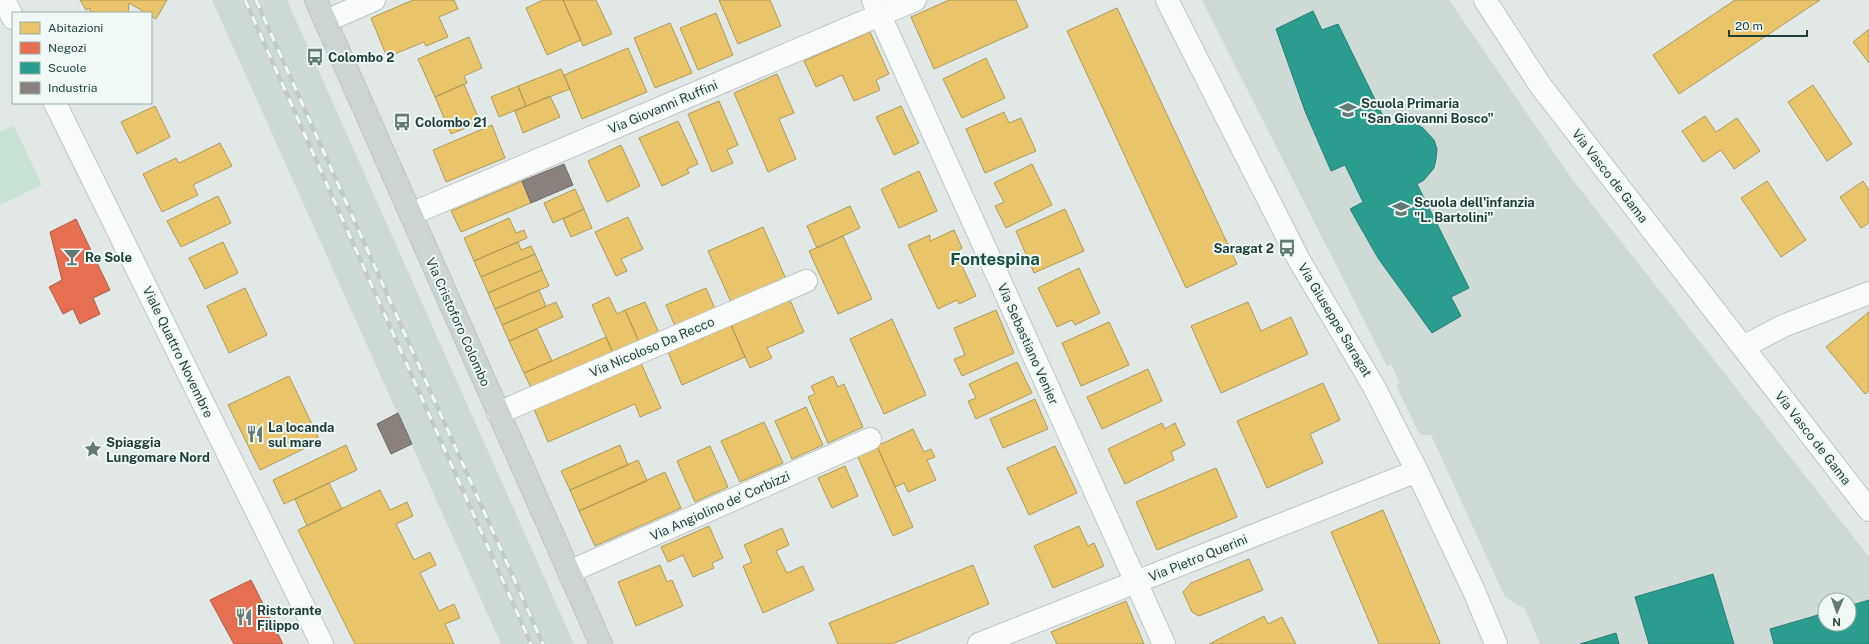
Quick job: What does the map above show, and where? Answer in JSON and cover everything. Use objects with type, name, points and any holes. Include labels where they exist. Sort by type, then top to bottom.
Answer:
[{"type":"main road","name":"Via Cristoforo Colombo","points":[[316,0],[600,644]]},
{"type":"street","points":[[4,0],[12,16]]},
{"type":"street","points":[[326,21],[374,0]]},
{"type":"street","name":"Via Giovanni Ruffini","points":[[411,214],[876,8],[915,0]]},
{"type":"street","name":"Via Giuseppe Saragat","points":[[1167,0],[1299,260],[1373,385],[1417,471],[1474,591],[1496,644]]},
{"type":"street","name":"Via Vasco de Gama","points":[[1485,0],[1540,85],[1869,510]]},
{"type":"street","name":"Via Sebastiano Venier","points":[[876,8],[1164,644]]},
{"type":"street","name":"Viale Quattro Novembre","points":[[55,104],[322,644]]},
{"type":"street","name":"Via Nicoloso Da Recco","points":[[498,413],[806,281]]},
{"type":"street","points":[[1743,347],[1763,335],[1783,326],[1869,293]]},
{"type":"street","name":"Via Angiolino de' Corbizzi","points":[[569,572],[870,439]]},
{"type":"street","name":"Via Pietro Querini","points":[[979,644],[1417,471]]},
{"type":"shaded area","points":[[212,0],[287,0],[574,644],[501,644]]},
{"type":"shaded area","points":[[1202,0],[1449,0],[1572,179],[1869,557],[1869,644],[1540,644],[1525,609],[1505,597],[1431,435],[1420,435],[1396,385],[1400,383],[1391,364],[1387,366]]},
{"type":"green space","points":[[14,126],[42,185],[0,205],[0,132]]},
{"type":"building: Abitazioni","points":[[80,0],[167,0],[156,19],[152,17],[152,12],[144,12],[129,3],[128,12],[90,12],[90,8],[86,10]]},
{"type":"building: Abitazioni","points":[[413,0],[454,0],[458,9],[439,17],[448,37],[426,46],[424,42],[387,57],[371,18]]},
{"type":"building: Abitazioni","points":[[543,0],[563,0],[581,40],[547,55],[526,8]]},
{"type":"building: Abitazioni","points":[[563,0],[596,0],[612,34],[583,46]]},
{"type":"building: Abitazioni","points":[[719,0],[770,0],[781,26],[738,44]]},
{"type":"building: Abitazioni","points":[[949,0],[1016,0],[1028,27],[934,69],[911,17]]},
{"type":"building: Abitazioni","points":[[1735,0],[1820,0],[1679,94],[1653,55]]},
{"type":"building: Abitazioni","points":[[1117,8],[1237,264],[1186,288],[1067,31]]},
{"type":"building: Abitazioni","points":[[716,13],[733,55],[698,70],[680,28]]},
{"type":"building: Abitazioni","points":[[670,23],[692,73],[655,88],[634,38]]},
{"type":"building: Abitazioni","points":[[1869,29],[1869,63],[1853,42]]},
{"type":"building: Abitazioni","points":[[870,32],[889,74],[876,80],[880,90],[854,101],[842,75],[816,87],[804,61]]},
{"type":"building: Abitazioni","points":[[469,37],[482,68],[464,76],[467,83],[435,97],[418,59]]},
{"type":"building: Abitazioni","points":[[628,48],[647,92],[582,119],[564,75]]},
{"type":"building: Abitazioni","points":[[986,58],[1005,98],[962,118],[943,79]]},
{"type":"building: Abitazioni","points":[[561,69],[570,89],[526,106],[518,86]]},
{"type":"building: Abitazioni","points":[[777,74],[794,113],[779,119],[796,159],[768,172],[734,93]]},
{"type":"building: Abitazioni","points":[[464,84],[480,122],[451,134],[435,97]]},
{"type":"building: Abitazioni","points":[[1813,85],[1852,144],[1827,161],[1788,102]]},
{"type":"building: Abitazioni","points":[[518,86],[526,106],[499,117],[491,97]]},
{"type":"building: Abitazioni","points":[[550,96],[560,117],[523,133],[515,111]]},
{"type":"building: Abitazioni","points":[[719,101],[738,145],[727,150],[733,163],[712,172],[688,114]]},
{"type":"building: Abitazioni","points":[[155,106],[170,137],[137,154],[121,122]]},
{"type":"building: Abitazioni","points":[[901,106],[919,143],[894,155],[876,117]]},
{"type":"building: Abitazioni","points":[[1004,112],[1009,123],[1021,118],[1036,151],[985,173],[966,129]]},
{"type":"building: Abitazioni","points":[[1705,116],[1716,132],[1737,118],[1760,151],[1734,169],[1721,150],[1703,162],[1682,131]]},
{"type":"building: Abitazioni","points":[[678,121],[698,164],[687,169],[689,173],[662,186],[639,138]]},
{"type":"building: Abitazioni","points":[[492,125],[505,158],[446,182],[433,150]]},
{"type":"building: Abitazioni","points":[[220,143],[232,166],[193,185],[198,195],[162,212],[143,174],[176,158],[179,163]]},
{"type":"building: Abitazioni","points":[[621,145],[640,186],[607,202],[588,161]]},
{"type":"building: Abitazioni","points":[[1032,164],[1052,205],[1006,228],[995,206],[1004,202],[994,183]]},
{"type":"building: Abitazioni","points":[[919,171],[937,211],[899,228],[881,189]]},
{"type":"building: Abitazioni","points":[[522,181],[531,203],[461,232],[451,211]]},
{"type":"building: Abitazioni","points":[[1767,181],[1806,240],[1781,257],[1741,198]]},
{"type":"building: Abitazioni","points":[[1863,181],[1869,190],[1869,223],[1861,228],[1840,197]]},
{"type":"building: Abitazioni","points":[[575,189],[584,209],[553,223],[544,203]]},
{"type":"building: Abitazioni","points":[[218,196],[231,223],[181,247],[167,221]]},
{"type":"building: Abitazioni","points":[[850,206],[860,228],[817,248],[807,226]]},
{"type":"building: Abitazioni","points":[[584,209],[592,228],[571,237],[563,219]]},
{"type":"building: Abitazioni","points":[[1065,209],[1084,251],[1034,273],[1016,231]]},
{"type":"building: Abitazioni","points":[[628,217],[643,249],[621,259],[627,271],[616,276],[595,232]]},
{"type":"building: Abitazioni","points":[[509,218],[516,233],[524,230],[527,238],[474,261],[464,238]]},
{"type":"building: Abitazioni","points":[[763,227],[786,279],[731,302],[708,251]]},
{"type":"building: Abitazioni","points":[[954,230],[962,248],[956,253],[976,296],[959,304],[957,300],[938,309],[908,245],[930,235],[930,241]]},
{"type":"building: Abitazioni","points":[[843,236],[872,299],[838,314],[809,251]]},
{"type":"building: Abitazioni","points":[[223,242],[238,273],[205,289],[189,258]]},
{"type":"building: Abitazioni","points":[[518,242],[521,250],[531,246],[535,254],[481,277],[474,261]]},
{"type":"building: Abitazioni","points":[[535,254],[542,270],[488,293],[481,277]]},
{"type":"building: Abitazioni","points":[[1079,268],[1100,313],[1075,325],[1072,320],[1057,327],[1038,288]]},
{"type":"building: Abitazioni","points":[[542,270],[549,286],[495,309],[488,293]]},
{"type":"building: Abitazioni","points":[[245,288],[267,335],[229,353],[207,306]]},
{"type":"building: Abitazioni","points":[[706,288],[715,309],[675,326],[666,305]]},
{"type":"building: Abitazioni","points":[[539,290],[546,306],[502,325],[495,309]]},
{"type":"building: Abitazioni","points":[[609,297],[617,314],[625,310],[639,342],[613,353],[592,305]]},
{"type":"building: Abitazioni","points":[[790,300],[804,332],[767,348],[772,358],[750,368],[731,325]]},
{"type":"building: Abitazioni","points":[[556,302],[563,317],[509,341],[502,325]]},
{"type":"building: Abitazioni","points":[[645,302],[659,333],[639,342],[625,310]]},
{"type":"building: Abitazioni","points":[[1248,302],[1261,331],[1291,317],[1308,354],[1221,393],[1191,326]]},
{"type":"building: Abitazioni","points":[[996,310],[1014,353],[962,376],[954,359],[965,355],[954,328]]},
{"type":"building: Abitazioni","points":[[1869,312],[1869,391],[1865,394],[1826,347]]},
{"type":"building: Abitazioni","points":[[892,319],[926,395],[884,414],[850,339]]},
{"type":"building: Abitazioni","points":[[1109,322],[1129,365],[1081,386],[1062,343]]},
{"type":"building: Abitazioni","points":[[731,325],[745,357],[682,385],[668,352]]},
{"type":"building: Abitazioni","points":[[537,329],[552,361],[524,373],[509,341]]},
{"type":"building: Abitazioni","points":[[606,337],[613,353],[531,388],[524,373]]},
{"type":"building: Abitazioni","points":[[1017,362],[1032,393],[976,419],[968,401],[976,398],[969,384]]},
{"type":"building: Abitazioni","points":[[641,363],[661,408],[640,417],[635,404],[548,442],[534,409]]},
{"type":"building: Abitazioni","points":[[1148,369],[1162,401],[1102,429],[1087,397]]},
{"type":"building: Abitazioni","points":[[289,376],[320,441],[260,470],[228,405]]},
{"type":"building: Abitazioni","points":[[833,376],[838,387],[844,384],[863,427],[828,443],[808,397],[815,394],[811,386]]},
{"type":"building: Abitazioni","points":[[1323,383],[1340,420],[1310,434],[1323,463],[1267,488],[1237,421]]},
{"type":"building: Abitazioni","points":[[1035,399],[1048,429],[1003,448],[990,419]]},
{"type":"building: Abitazioni","points":[[806,407],[823,445],[792,459],[775,421]]},
{"type":"building: Abitazioni","points":[[764,422],[783,463],[740,482],[721,441]]},
{"type":"building: Abitazioni","points":[[1162,423],[1165,429],[1175,423],[1185,445],[1171,452],[1174,460],[1125,484],[1108,449]]},
{"type":"building: Abitazioni","points":[[913,429],[924,452],[931,449],[935,457],[927,460],[936,480],[908,492],[904,483],[895,487],[877,446]]},
{"type":"building: Abitazioni","points":[[346,445],[357,470],[284,504],[273,480]]},
{"type":"building: Abitazioni","points":[[620,445],[628,465],[570,490],[561,471]]},
{"type":"building: Abitazioni","points":[[710,446],[728,487],[695,502],[677,461]]},
{"type":"building: Abitazioni","points":[[877,446],[913,527],[893,536],[857,455]]},
{"type":"building: Abitazioni","points":[[1055,446],[1077,493],[1029,515],[1007,468]]},
{"type":"building: Abitazioni","points":[[638,460],[647,481],[579,511],[570,490]]},
{"type":"building: Abitazioni","points":[[845,466],[858,496],[832,508],[818,478]]},
{"type":"building: Abitazioni","points":[[1216,468],[1237,517],[1157,550],[1136,502]]},
{"type":"building: Abitazioni","points":[[665,472],[681,508],[595,546],[579,511]]},
{"type":"building: Abitazioni","points":[[329,483],[342,509],[307,526],[295,499]]},
{"type":"building: Abitazioni","points":[[380,490],[390,510],[407,502],[413,516],[396,524],[414,560],[430,552],[436,565],[420,573],[439,611],[454,604],[460,618],[445,624],[454,644],[355,644],[298,530]]},
{"type":"building: Abitazioni","points":[[1383,510],[1440,643],[1439,644],[1379,644],[1331,532]]},
{"type":"building: Abitazioni","points":[[709,526],[723,558],[712,563],[714,568],[693,577],[683,555],[668,562],[661,547]]},
{"type":"building: Abitazioni","points":[[1079,526],[1088,546],[1094,543],[1104,566],[1053,588],[1034,546]]},
{"type":"building: Abitazioni","points":[[782,528],[789,545],[776,551],[787,573],[803,566],[814,590],[763,613],[743,566],[752,562],[744,545]]},
{"type":"building: Abitazioni","points":[[1249,559],[1263,590],[1199,616],[1192,612],[1183,592],[1191,583]]},
{"type":"building: Abitazioni","points":[[660,565],[667,582],[672,580],[683,606],[636,626],[618,582]]},
{"type":"building: Abitazioni","points":[[973,565],[989,604],[892,644],[838,644],[829,623]]},
{"type":"building: Abitazioni","points":[[1126,601],[1144,644],[1057,644],[1051,632]]},
{"type":"building: Abitazioni","points":[[1264,616],[1268,624],[1282,617],[1296,644],[1209,644]]},
{"type":"building: Negozi","points":[[76,219],[110,290],[93,298],[100,314],[80,324],[73,309],[63,314],[49,287],[62,280],[50,232]]},
{"type":"building: Negozi","points":[[251,580],[283,644],[234,644],[210,600]]},
{"type":"building: Scuole","points":[[1313,11],[1322,30],[1338,24],[1388,126],[1407,121],[1423,128],[1434,140],[1437,149],[1434,168],[1424,180],[1417,184],[1469,288],[1451,297],[1461,316],[1432,333],[1378,258],[1350,209],[1363,202],[1345,165],[1331,171],[1305,111],[1276,29]]},
{"type":"building: Scuole","points":[[1713,574],[1734,644],[1649,644],[1635,597]]},
{"type":"building: Scuole","points":[[1869,600],[1869,644],[1774,644],[1770,629],[1817,615],[1817,632],[1857,632],[1857,604]]},
{"type":"building: Scuole","points":[[1616,633],[1619,644],[1580,644]]},
{"type":"building: Industria","points":[[564,164],[573,185],[531,203],[522,181]]},
{"type":"building: Industria","points":[[398,413],[412,444],[391,454],[377,424]]},
{"type":"railway","points":[[245,0],[531,644]]},
{"type":"railway","points":[[256,0],[543,644]]},
{"type":"place","name":"Colombo 2","points":[[315,57]]},
{"type":"place","name":"Scuola Primaria \"San Giovanni Bosco\"","points":[[1348,110]]},
{"type":"place","name":"Colombo 21","points":[[402,122]]},
{"type":"place","name":"Scuola dell'infanzia \"L. Bartolini\"","points":[[1401,209]]},
{"type":"place","name":"Saragat 2","points":[[1287,248]]},
{"type":"place","name":"Re Sole","points":[[72,257]]},
{"type":"place","name":"La locanda sul mare","points":[[255,434]]},
{"type":"place","name":"Spiaggia Lungomare Nord","points":[[93,449]]},
{"type":"place","name":"Ristorante Filippo","points":[[244,617]]},
{"type":"district","name":"Fontespina","points":[[995,259]]}]
